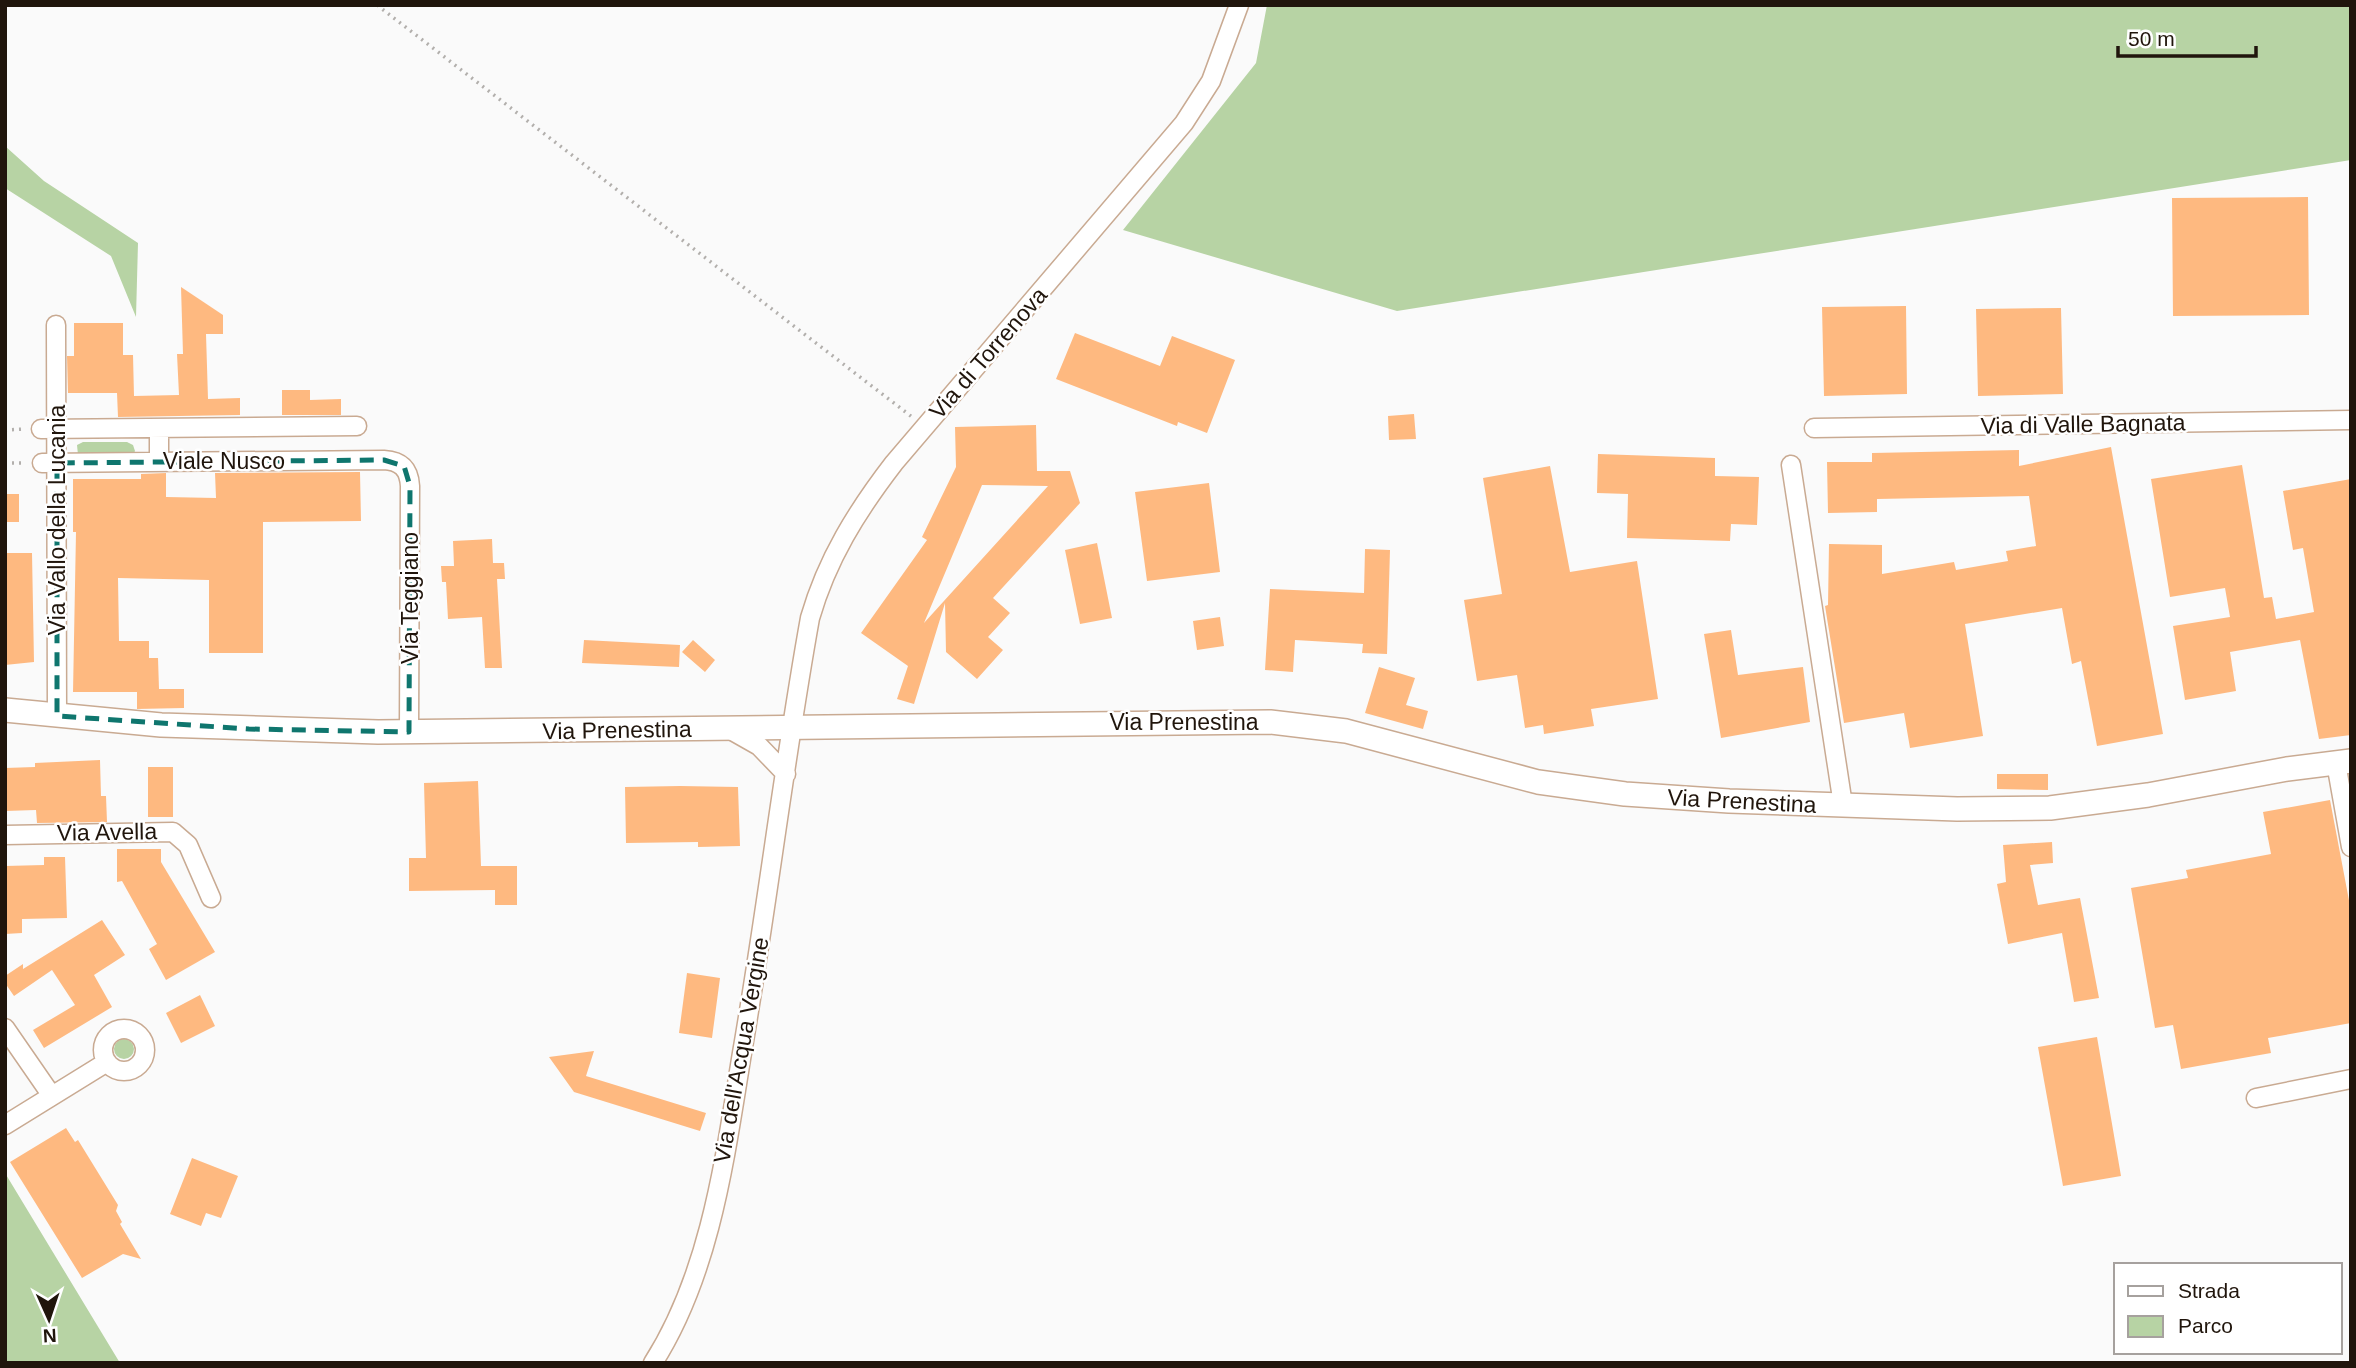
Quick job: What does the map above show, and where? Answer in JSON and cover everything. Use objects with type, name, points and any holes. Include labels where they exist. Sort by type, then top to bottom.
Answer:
[{"type":"main road","name":"Via Prenestina","points":[[5,710],[236,729],[409,732],[1168,721],[1287,723],[1346,731],[1497,773],[1580,789],[1689,799],[1995,810],[2063,807],[2343,762]]},
{"type":"street","name":"Via di Torrenova","points":[[793,727],[810,618],[831,558],[870,494],[1184,123],[1211,81],[1239,5]]},
{"type":"street","name":"Via Vallo della Lucania","points":[[56,325],[49,429],[57,716]]},
{"type":"street","name":"Via di Valle Bagnata","points":[[1814,428],[2351,420]]},
{"type":"street","name":"Viale Nusco","points":[[49,429],[356,426]]},
{"type":"street","points":[[159,428],[159,461]]},
{"type":"street","name":"Viale Nusco","points":[[50,463],[384,460],[404,467]]},
{"type":"street","points":[[1791,465],[1843,805]]},
{"type":"street","name":"Via Teggiano","points":[[404,467],[410,486],[409,732]]},
{"type":"street","name":"Via dell'Acqua Vergine","points":[[653,1363],[680,1311],[716,1196],[747,1026],[793,727]]},
{"type":"street","points":[[728,728],[759,746],[786,774]]},
{"type":"street","points":[[2343,762],[2351,847]]},
{"type":"street","name":"Via Avella","points":[[5,835],[173,832],[188,845],[211,898]]},
{"type":"street","points":[[5,1028],[52,1096]]},
{"type":"street","points":[[5,1125],[107,1062]]},
{"type":"street","points":[[2256,1098],[2351,1079]]},
{"type":"path","points":[[377,5],[925,427]]},
{"type":"highlighted area","points":[[384,460],[404,466],[410,486],[409,732],[249,729],[57,716],[57,463]]},
{"type":"green space","points":[[1267,5],[2351,5],[2351,160],[1397,311],[1123,230],[1256,63]]},
{"type":"green space","points":[[5,146],[44,181],[138,243],[136,317],[111,256],[5,188]]},
{"type":"green space","points":[[83,442],[127,442],[133,445],[135,451],[133,455],[78,455],[77,445]]},
{"type":"green space","points":[[124,1039],[131,1042],[134,1049],[131,1056],[124,1059],[117,1056],[114,1049],[117,1042]]},
{"type":"green space","points":[[5,1173],[120,1363],[5,1363]]},
{"type":"building","points":[[2308,197],[2309,315],[2173,316],[2172,198]]},
{"type":"building","points":[[181,287],[223,315],[223,334],[206,334],[208,399],[240,398],[240,415],[118,417],[117,393],[68,393],[67,356],[74,356],[74,323],[123,323],[123,355],[133,355],[134,396],[179,395],[177,354],[183,354]]},
{"type":"building","points":[[1906,306],[1907,394],[1824,396],[1822,307]]},
{"type":"building","points":[[2061,308],[2063,394],[1978,396],[1976,309]]},
{"type":"building","points":[[1075,333],[1160,366],[1172,336],[1235,360],[1207,433],[1178,422],[1177,426],[1056,379]]},
{"type":"building","points":[[282,390],[310,390],[310,400],[341,399],[341,415],[282,415]]},
{"type":"building","points":[[1414,414],[1416,439],[1389,440],[1388,416]]},
{"type":"building","points":[[1036,425],[1037,471],[1070,471],[1080,503],[993,598],[1010,613],[988,637],[1003,650],[977,679],[946,652],[945,603],[914,704],[897,699],[908,666],[861,633],[927,540],[922,537],[956,467],[955,427]],"holes":[[[982,485],[1048,486],[924,623]]]},
{"type":"building","points":[[2111,447],[2163,734],[2097,746],[2081,661],[2072,664],[2062,608],[1965,624],[1983,736],[1910,748],[1904,713],[1844,723],[1825,606],[1828,605],[1829,544],[1882,545],[1882,574],[1954,562],[1956,570],[2008,561],[2006,551],[2036,546],[2029,496],[1877,499],[1877,512],[1828,513],[1827,462],[1872,462],[1872,453],[2019,450],[2019,466]]},
{"type":"building","points":[[1598,454],[1715,458],[1715,476],[1759,477],[1757,525],[1731,524],[1730,541],[1627,538],[1628,494],[1597,493]]},
{"type":"building","points":[[2242,465],[2264,598],[2272,597],[2276,619],[2314,612],[2303,548],[2293,550],[2283,491],[2351,479],[2351,735],[2319,739],[2300,640],[2230,652],[2236,691],[2185,700],[2173,626],[2230,617],[2225,588],[2170,597],[2151,479]]},
{"type":"building","points":[[1550,466],[1570,572],[1637,561],[1658,699],[1591,709],[1594,726],[1544,734],[1543,725],[1525,728],[1517,675],[1477,681],[1464,600],[1502,594],[1483,478]]},
{"type":"building","points":[[360,472],[361,521],[263,522],[263,653],[209,653],[209,580],[118,578],[119,641],[149,641],[149,658],[158,658],[159,689],[184,689],[184,708],[137,709],[137,692],[73,692],[76,532],[73,532],[73,479],[141,479],[141,474],[166,473],[166,497],[216,498],[215,473]]},
{"type":"building","points":[[1209,483],[1220,572],[1147,581],[1135,492]]},
{"type":"building","points":[[5,494],[19,494],[19,522],[5,522]]},
{"type":"building","points":[[492,539],[493,563],[504,563],[505,579],[497,579],[502,668],[485,668],[482,617],[448,619],[446,582],[442,582],[441,566],[454,566],[453,541]]},
{"type":"building","points":[[1097,543],[1112,618],[1080,624],[1065,550]]},
{"type":"building","points":[[1365,549],[1390,550],[1387,654],[1362,653],[1363,644],[1295,640],[1293,672],[1265,670],[1270,589],[1364,593]]},
{"type":"building","points":[[5,553],[32,553],[34,662],[5,665]]},
{"type":"building","points":[[1220,617],[1224,646],[1197,650],[1193,621]]},
{"type":"building","points":[[1731,630],[1738,675],[1803,667],[1810,722],[1721,738],[1704,634]]},
{"type":"building","points":[[584,640],[680,645],[679,667],[582,663]]},
{"type":"building","points":[[693,640],[715,660],[705,672],[682,652]]},
{"type":"building","points":[[1379,667],[1415,678],[1406,705],[1428,711],[1423,729],[1365,713]]},
{"type":"building","points":[[100,760],[101,796],[106,796],[107,822],[37,823],[36,810],[5,811],[5,768],[35,767],[35,763]]},
{"type":"building","points":[[148,767],[173,767],[173,817],[148,817]]},
{"type":"building","points":[[1997,774],[2048,774],[2048,790],[1997,789]]},
{"type":"building","points":[[478,781],[481,866],[517,866],[517,905],[495,905],[495,890],[409,891],[409,858],[426,858],[424,783]]},
{"type":"building","points":[[625,787],[738,787],[740,846],[698,847],[698,842],[626,843]]},
{"type":"building","points":[[2330,800],[2351,911],[2351,1023],[2268,1038],[2271,1053],[2181,1069],[2173,1025],[2155,1028],[2131,888],[2188,878],[2186,870],[2271,854],[2263,812]]},
{"type":"building","points":[[2052,842],[2053,863],[2030,865],[2038,905],[2080,898],[2099,998],[2074,1002],[2062,933],[2008,944],[1997,884],[2006,882],[2003,845]]},
{"type":"building","points":[[117,849],[161,849],[161,862],[215,952],[166,980],[149,949],[157,944],[122,881],[117,882]]},
{"type":"building","points":[[44,857],[65,857],[67,918],[22,919],[22,933],[5,934],[5,866],[44,865]]},
{"type":"building","points":[[102,920],[125,955],[94,975],[112,1007],[44,1048],[33,1030],[75,1005],[52,970],[14,996],[5,983],[5,976],[23,964],[23,969]]},
{"type":"building","points":[[687,973],[720,978],[712,1038],[679,1033]]},
{"type":"building","points":[[200,995],[215,1026],[181,1043],[166,1013]]},
{"type":"building","points":[[2097,1037],[2121,1176],[2063,1186],[2038,1047]]},
{"type":"building","points":[[594,1051],[586,1076],[706,1113],[700,1131],[574,1092],[549,1057]]},
{"type":"building","points":[[66,1128],[75,1142],[78,1140],[118,1205],[116,1211],[122,1222],[120,1224],[141,1259],[123,1254],[82,1278],[10,1162]]},
{"type":"building","points":[[192,1158],[238,1176],[221,1218],[206,1213],[201,1226],[170,1214]]}]
